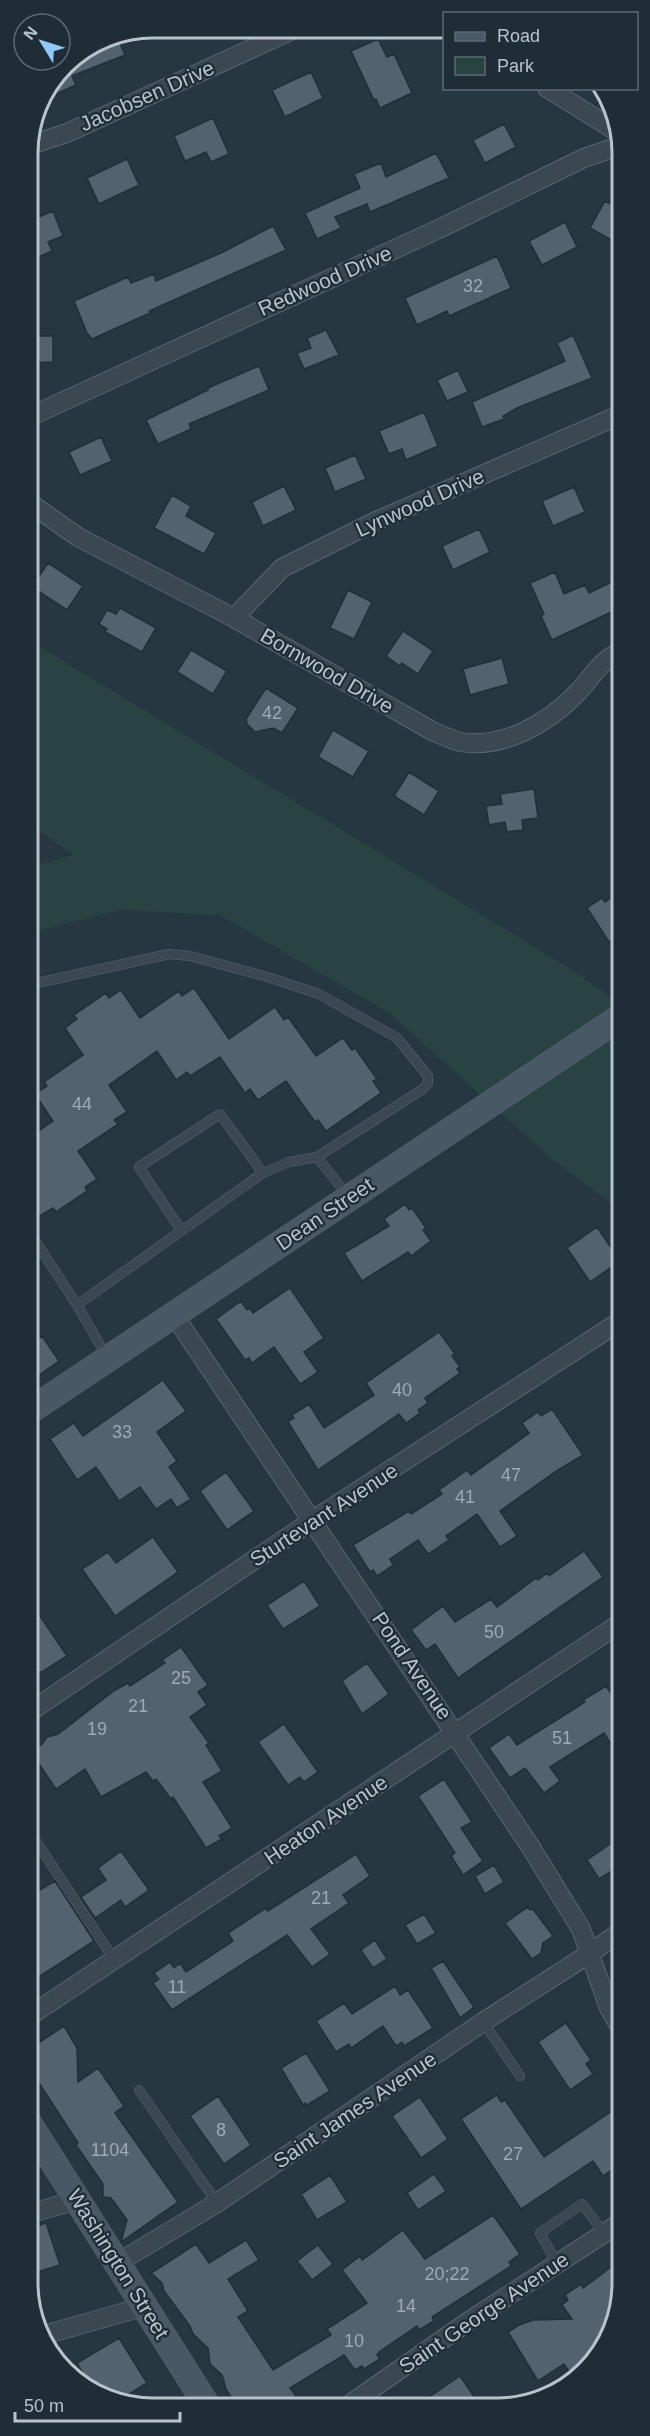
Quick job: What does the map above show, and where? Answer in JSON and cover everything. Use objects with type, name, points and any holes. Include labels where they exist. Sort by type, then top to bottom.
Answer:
[{"type":"main road","name":"Dean Street","points":[[38,1405],[612,1023]]},
{"type":"main road","name":"Washington Street","points":[[38,2138],[202,2398]]},
{"type":"street","name":"Jacobsen Drive","points":[[38,142],[67,133],[275,38]]},
{"type":"street","points":[[550,90],[610,127]]},
{"type":"street","name":"Redwood Drive","points":[[38,413],[443,227],[584,158],[612,148]]},
{"type":"street","name":"Lynwood Drive","points":[[234,618],[282,568],[374,522],[612,418]]},
{"type":"street","name":"Bornwood Drive","points":[[38,509],[78,537],[234,618],[434,732],[459,742],[492,742],[517,734],[547,720],[576,694],[600,664],[612,657]]},
{"type":"street","name":"Pond Avenue","points":[[174,1315],[314,1520],[531,1846],[581,1929],[612,2013]]},
{"type":"street","name":"Sturtevant Avenue","points":[[38,1706],[314,1520],[612,1326]]},
{"type":"street","name":"Heaton Avenue","points":[[38,2011],[612,1629]]},
{"type":"street","name":"Saint James Avenue","points":[[118,2262],[217,2203],[483,2022],[612,1938]]},
{"type":"street","points":[[38,2211],[77,2200]]},
{"type":"street","name":"Saint George Avenue","points":[[359,2398],[466,2323],[612,2228]]},
{"type":"street","points":[[49,2334],[146,2306]]},
{"type":"lane","points":[[38,983],[169,954],[190,956],[319,994],[397,1038],[428,1076],[428,1083],[423,1089],[317,1156],[289,1162],[263,1173],[77,1305]]},
{"type":"lane","points":[[182,1230],[139,1167],[220,1114],[263,1173]]},
{"type":"lane","points":[[317,1156],[349,1198]]},
{"type":"lane","points":[[38,1245],[77,1305],[108,1359]]},
{"type":"lane","points":[[38,1843],[115,1961]]},
{"type":"lane","points":[[483,2022],[520,2076]]},
{"type":"lane","points":[[139,2090],[217,2203]]},
{"type":"lane","points":[[557,2264],[540,2233],[582,2204],[604,2233]]},
{"type":"green space","points":[[38,646],[577,973],[612,999],[612,1204],[555,1162],[389,1013],[220,915],[120,910],[38,930],[38,865],[73,855],[38,830]]},
{"type":"building","points":[[378,39],[387,57],[394,54],[412,93],[380,108],[351,51]]},
{"type":"building","points":[[120,43],[125,55],[72,76],[76,85],[53,95],[70,72],[82,61],[108,46]]},
{"type":"building","points":[[311,72],[323,98],[285,117],[272,90]]},
{"type":"building","points":[[213,118],[229,154],[211,162],[206,152],[185,161],[174,136]]},
{"type":"building","points":[[504,124],[516,147],[485,163],[473,140]]},
{"type":"building","points":[[436,153],[449,178],[370,212],[367,204],[335,217],[341,228],[317,239],[305,213],[360,188],[354,174],[381,163],[386,177]]},
{"type":"building","points":[[127,159],[139,185],[99,204],[87,178]]},
{"type":"building","points":[[605,201],[612,205],[612,240],[590,228]]},
{"type":"building","points":[[53,211],[63,236],[48,242],[52,251],[38,257],[38,217]]},
{"type":"building","points":[[565,222],[577,247],[542,265],[529,241]]},
{"type":"building","points":[[273,226],[286,250],[92,339],[87,333],[74,301],[128,277],[131,283],[154,274],[156,281],[221,253]]},
{"type":"building","points":[[497,256],[511,288],[449,316],[447,311],[417,325],[405,298]]},
{"type":"building","points":[[326,330],[339,355],[304,369],[297,353],[311,348],[307,338]]},
{"type":"building","points":[[573,335],[592,378],[517,408],[503,416],[504,419],[482,427],[472,402],[565,361],[557,343]]},
{"type":"building","points":[[38,336],[53,336],[53,362],[38,363]]},
{"type":"building","points":[[259,366],[269,390],[189,424],[191,429],[158,444],[146,420],[208,388]]},
{"type":"building","points":[[458,370],[468,392],[447,401],[437,380]]},
{"type":"building","points":[[424,412],[438,446],[406,460],[402,449],[389,454],[379,431]]},
{"type":"building","points":[[101,437],[112,461],[80,475],[69,452]]},
{"type":"building","points":[[355,455],[366,479],[335,492],[325,468]]},
{"type":"building","points":[[284,486],[296,510],[263,526],[252,502]]},
{"type":"building","points":[[574,487],[585,512],[553,526],[542,501]]},
{"type":"building","points":[[172,495],[191,506],[186,516],[216,533],[204,554],[154,528]]},
{"type":"building","points":[[479,529],[490,552],[453,570],[442,546]]},
{"type":"building","points":[[48,563],[83,586],[67,610],[38,591],[38,578]]},
{"type":"building","points":[[555,572],[564,594],[585,585],[589,593],[612,582],[612,612],[552,640],[541,616],[544,614],[530,583]]},
{"type":"building","points":[[348,590],[372,602],[354,639],[330,628]]},
{"type":"building","points":[[120,608],[156,628],[142,652],[105,632],[107,629],[99,624],[107,610],[116,614]]},
{"type":"building","points":[[403,631],[433,651],[418,674],[402,663],[400,666],[386,656]]},
{"type":"building","points":[[191,650],[227,671],[213,694],[177,672]]},
{"type":"building","points":[[502,658],[509,684],[470,695],[463,669]]},
{"type":"building","points":[[266,688],[298,708],[282,733],[273,728],[255,732],[247,724],[246,719]]},
{"type":"building","points":[[333,730],[369,751],[353,777],[318,757]]},
{"type":"building","points":[[409,772],[439,791],[424,815],[394,796]]},
{"type":"building","points":[[534,789],[538,818],[522,820],[523,830],[507,832],[505,822],[489,825],[486,806],[502,804],[500,794]]},
{"type":"building","points":[[612,897],[612,940],[609,942],[587,908],[602,898],[605,902]]},
{"type":"building","points":[[194,988],[229,1039],[275,1007],[284,1020],[288,1017],[316,1056],[343,1038],[352,1050],[355,1048],[377,1079],[373,1081],[381,1093],[326,1131],[318,1120],[315,1122],[286,1081],[258,1100],[250,1089],[245,1093],[220,1057],[190,1076],[187,1072],[176,1080],[157,1051],[109,1085],[127,1112],[114,1120],[118,1124],[78,1151],[97,1179],[85,1187],[87,1191],[56,1212],[53,1208],[40,1216],[38,1213],[38,1132],[53,1121],[38,1098],[38,1092],[47,1086],[44,1082],[83,1055],[65,1028],[77,1019],[74,1015],[106,993],[109,998],[121,990],[140,1018],[179,991],[182,996]]},
{"type":"building","points":[[405,1204],[409,1210],[412,1208],[426,1228],[423,1230],[431,1241],[411,1256],[408,1252],[362,1281],[344,1253],[389,1226],[384,1219]]},
{"type":"building","points":[[597,1227],[612,1249],[612,1267],[590,1282],[567,1248]]},
{"type":"building","points":[[290,1288],[324,1338],[304,1352],[318,1372],[300,1384],[274,1347],[252,1363],[249,1358],[245,1360],[216,1319],[241,1301],[247,1310],[250,1308],[253,1313]]},
{"type":"building","points":[[439,1332],[455,1354],[452,1356],[460,1367],[457,1369],[460,1373],[425,1398],[428,1403],[418,1410],[420,1413],[406,1423],[399,1414],[318,1470],[288,1422],[294,1418],[292,1415],[309,1404],[324,1428],[374,1395],[366,1383]]},
{"type":"building","points":[[42,1336],[59,1361],[38,1376],[38,1339]]},
{"type":"building","points":[[163,1380],[186,1411],[157,1432],[177,1461],[169,1467],[191,1499],[177,1508],[171,1499],[156,1509],[140,1487],[119,1501],[96,1467],[77,1480],[50,1439],[74,1423],[83,1436]]},
{"type":"building","points":[[552,1409],[583,1455],[500,1511],[517,1536],[500,1547],[477,1514],[446,1536],[449,1540],[428,1554],[418,1540],[390,1559],[393,1565],[377,1576],[373,1570],[370,1572],[353,1545],[409,1511],[411,1514],[442,1494],[439,1490],[467,1470],[471,1475],[529,1433],[522,1423],[538,1412],[541,1416]]},
{"type":"building","points":[[226,1472],[254,1511],[227,1530],[200,1491]]},
{"type":"building","points":[[153,1537],[178,1572],[115,1616],[82,1569],[108,1552],[116,1563]]},
{"type":"building","points":[[584,1551],[603,1577],[458,1678],[435,1644],[426,1650],[411,1630],[443,1606],[455,1622],[491,1599],[497,1607],[536,1578],[538,1580],[547,1573],[549,1576]]},
{"type":"building","points":[[304,1581],[320,1606],[283,1629],[267,1605]]},
{"type":"building","points":[[40,1616],[67,1656],[42,1672],[38,1671],[38,1617]]},
{"type":"building","points":[[181,1647],[208,1685],[198,1692],[207,1705],[190,1717],[209,1743],[206,1745],[222,1771],[203,1782],[232,1828],[219,1836],[222,1839],[206,1848],[173,1797],[171,1799],[156,1779],[153,1781],[146,1772],[101,1797],[85,1769],[56,1789],[38,1762],[38,1747],[47,1737],[58,1734],[115,1690],[128,1683],[130,1686],[165,1663],[162,1660]]},
{"type":"building","points":[[367,1663],[389,1694],[362,1714],[342,1681]]},
{"type":"building","points":[[606,1686],[612,1695],[612,1745],[604,1733],[550,1767],[560,1781],[544,1793],[525,1768],[510,1778],[489,1748],[509,1734],[517,1745],[585,1702],[583,1700]]},
{"type":"building","points":[[284,1724],[318,1772],[304,1782],[300,1777],[288,1785],[258,1742]]},
{"type":"building","points":[[444,1779],[472,1822],[461,1828],[483,1861],[463,1875],[451,1856],[455,1853],[418,1796]]},
{"type":"building","points":[[612,1843],[612,1871],[599,1879],[587,1860]]},
{"type":"building","points":[[121,1851],[149,1890],[125,1907],[121,1900],[95,1918],[81,1897],[106,1880],[98,1868]]},
{"type":"building","points":[[356,1854],[370,1876],[343,1895],[349,1903],[311,1929],[330,1954],[312,1967],[287,1935],[172,2010],[153,1983],[159,1979],[154,1973],[170,1962],[174,1968],[180,1963],[186,1972],[233,1941],[228,1933],[266,1908],[268,1911]]},
{"type":"building","points":[[494,1865],[504,1882],[485,1894],[475,1876]]},
{"type":"building","points":[[55,1881],[94,1941],[38,1977],[38,1921],[38,1891]]},
{"type":"building","points":[[528,1907],[530,1910],[533,1909],[553,1936],[543,1943],[541,1953],[532,1959],[505,1923]]},
{"type":"building","points":[[424,1914],[436,1933],[417,1944],[405,1925]]},
{"type":"building","points":[[375,1940],[387,1959],[373,1968],[361,1950]]},
{"type":"building","points":[[443,1961],[474,2007],[460,2018],[431,1968]]},
{"type":"building","points":[[395,1986],[400,1995],[408,1990],[433,2028],[404,2046],[402,2042],[396,2046],[383,2026],[351,2048],[349,2044],[336,2052],[316,2021],[344,2003],[352,2014]]},
{"type":"building","points":[[566,2023],[591,2060],[586,2064],[593,2074],[570,2090],[538,2042]]},
{"type":"building","points":[[64,2026],[77,2048],[78,2082],[98,2068],[124,2106],[115,2113],[178,2202],[121,2242],[127,2220],[111,2198],[103,2197],[103,2184],[76,2145],[78,2143],[38,2081],[38,2043]]},
{"type":"building","points":[[306,2053],[330,2091],[307,2105],[305,2103],[303,2105],[281,2068]]},
{"type":"building","points":[[497,2095],[501,2102],[505,2100],[544,2157],[612,2111],[612,2170],[603,2176],[593,2161],[521,2209],[461,2119]]},
{"type":"building","points":[[218,2096],[251,2145],[224,2164],[190,2116]]},
{"type":"building","points":[[420,2097],[448,2139],[421,2158],[392,2116]]},
{"type":"building","points":[[434,2174],[446,2191],[418,2210],[407,2193]]},
{"type":"building","points":[[330,2175],[347,2202],[317,2220],[301,2194]]},
{"type":"building","points":[[493,2215],[520,2254],[509,2262],[511,2266],[432,2317],[434,2321],[419,2330],[417,2326],[379,2352],[377,2355],[380,2359],[364,2369],[362,2366],[355,2370],[344,2355],[290,2388],[297,2398],[232,2398],[222,2375],[210,2364],[208,2348],[193,2334],[190,2326],[164,2291],[162,2283],[151,2273],[196,2244],[209,2263],[246,2240],[259,2260],[228,2279],[248,2311],[238,2317],[273,2370],[331,2335],[327,2329],[367,2303],[342,2270],[360,2256],[362,2260],[403,2230],[425,2259]]},
{"type":"building","points":[[46,2223],[60,2265],[38,2272],[38,2226]]},
{"type":"building","points":[[318,2245],[333,2264],[312,2280],[297,2261]]},
{"type":"building","points":[[612,2266],[612,2291],[604,2328],[584,2359],[570,2373],[564,2364],[538,2381],[508,2332],[533,2320],[572,2319],[562,2305],[568,2300],[565,2295],[581,2284],[583,2288]]},
{"type":"building","points":[[119,2338],[147,2383],[127,2396],[123,2395],[108,2390],[85,2377],[77,2363]]},
{"type":"building","points":[[460,2376],[475,2398],[428,2398]]}]
